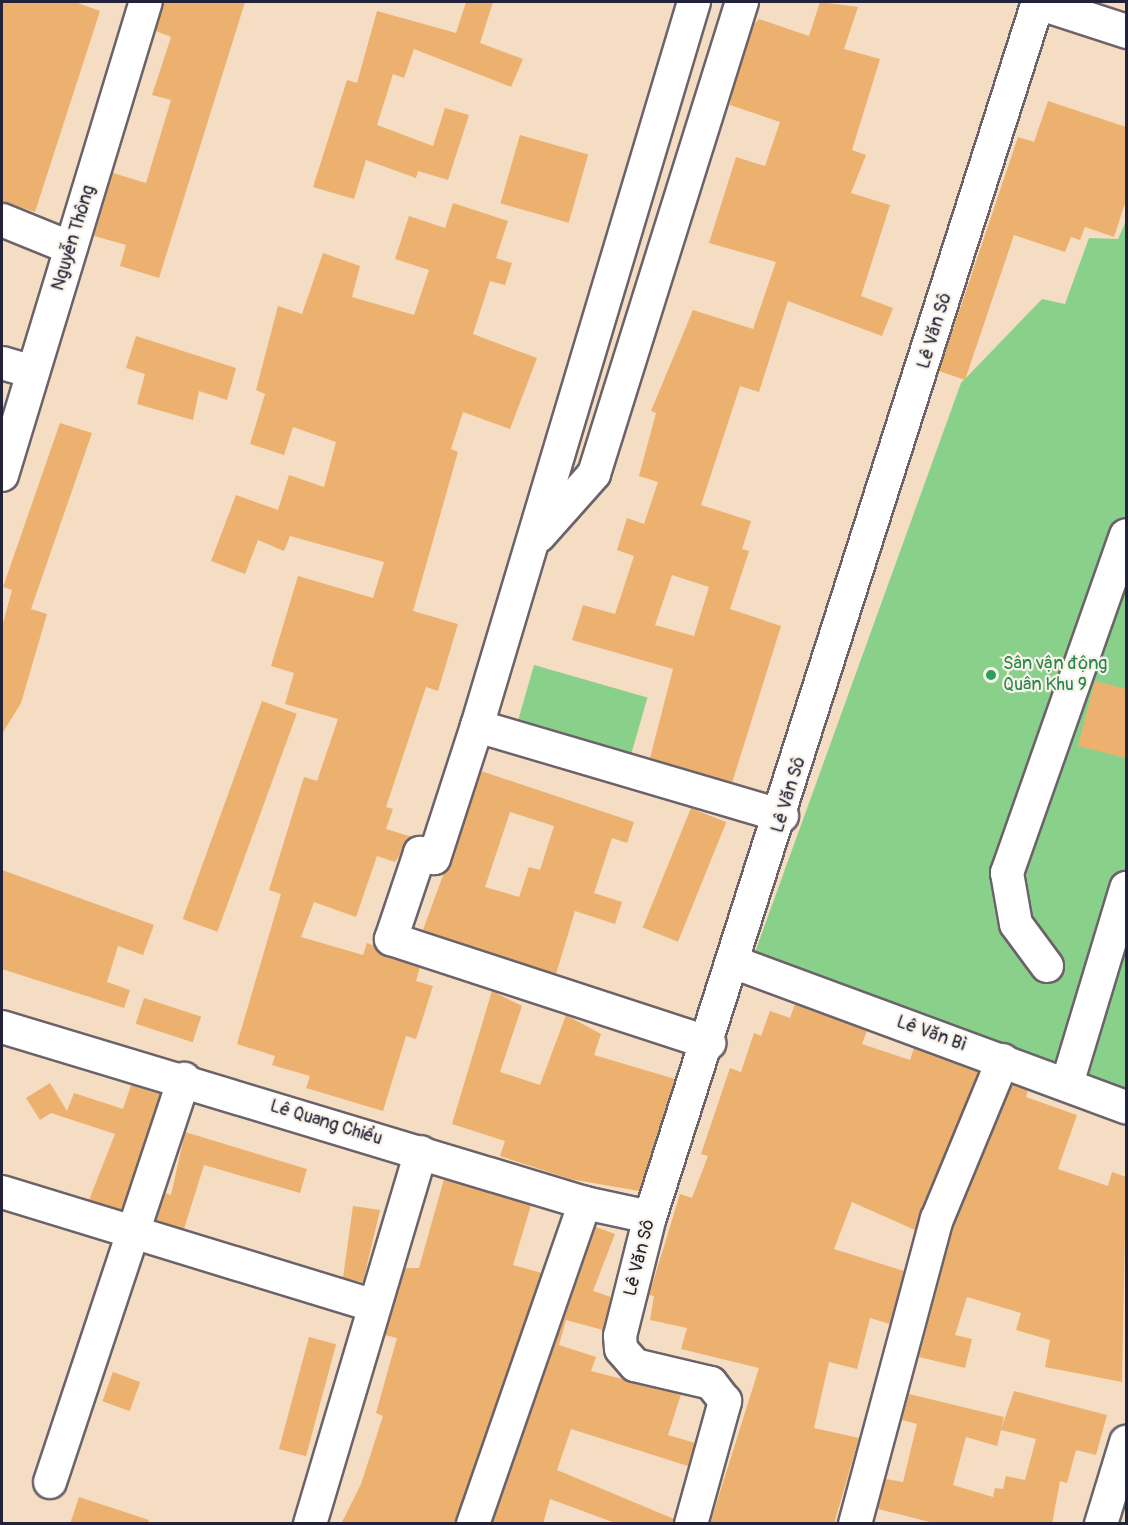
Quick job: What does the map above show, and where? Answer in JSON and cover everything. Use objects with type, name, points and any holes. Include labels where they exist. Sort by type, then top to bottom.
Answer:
[{"type":"highway","points":[[1038,2],[1126,31]]},
{"type":"street","name":"Nguyễn Thông","points":[[2,475],[146,2]]},
{"type":"street","points":[[694,2],[554,458],[536,539],[477,726],[434,858],[420,853],[391,939],[709,1043]]},
{"type":"street","points":[[536,539],[594,474],[742,2]]},
{"type":"street","name":"Lê Văn Sô","points":[[691,1524],[725,1401],[711,1383],[635,1365],[621,1349],[650,1217],[736,963],[1038,2]]},
{"type":"street","points":[[2,220],[71,248]]},
{"type":"street","points":[[2,363],[33,372]]},
{"type":"street","points":[[1047,966],[1016,924],[1007,873],[1126,535]]},
{"type":"street","points":[[477,726],[782,816]]},
{"type":"street","points":[[1067,1084],[1126,888]]},
{"type":"street","name":"Lê Văn Bì","points":[[736,963],[1126,1107]]},
{"type":"street","name":"Lê Quang Chiểu","points":[[2,1027],[184,1079],[585,1203],[650,1217]]},
{"type":"street","points":[[855,1524],[937,1219],[1003,1060]]},
{"type":"street","points":[[50,1482],[184,1079]]},
{"type":"street","points":[[310,1524],[421,1152]]},
{"type":"street","points":[[2,1192],[131,1236],[374,1306]]},
{"type":"street","points":[[473,1524],[585,1203]]},
{"type":"street","points":[[1101,1524],[1126,1442]]},
{"type":"green space","name":"Sân vận động Quân Khu 9","points":[[1126,221],[1126,1101],[750,966],[961,383],[1042,299],[1065,304],[1089,238],[1118,239]]},
{"type":"green space","points":[[534,665],[647,698],[631,753],[518,721]]},
{"type":"building","points":[[2,2],[75,2],[100,11],[35,212],[2,201]]},
{"type":"building","points":[[164,2],[245,2],[159,278],[120,266],[126,245],[94,236],[113,173],[146,183],[171,100],[152,95],[171,37],[156,31]]},
{"type":"building","points":[[466,2],[493,2],[480,43],[523,59],[511,87],[414,49],[404,78],[393,74],[377,125],[433,146],[445,108],[469,115],[448,180],[418,171],[416,178],[366,160],[354,199],[313,187],[347,80],[357,83],[377,11],[456,33]]},
{"type":"building","points":[[820,2],[858,7],[844,49],[880,59],[852,150],[866,155],[851,193],[890,205],[861,296],[893,308],[882,336],[788,301],[759,392],[740,386],[701,505],[751,521],[742,549],[749,551],[730,609],[781,626],[732,783],[650,758],[673,669],[572,640],[583,605],[615,614],[634,556],[617,550],[627,518],[644,524],[658,482],[639,476],[656,413],[651,411],[693,310],[753,329],[776,262],[709,243],[736,157],[765,166],[780,122],[730,105],[754,24],[759,19],[809,36]],"holes":[[[672,575],[709,587],[694,636],[655,625]]]},
{"type":"building","points":[[1048,101],[1126,127],[1126,200],[1114,237],[1085,227],[1080,240],[1071,237],[1065,252],[1014,235],[965,380],[939,371],[1018,137],[1034,142]]},
{"type":"building","points":[[520,135],[588,155],[569,223],[500,203]]},
{"type":"building","points":[[453,203],[508,221],[496,258],[512,263],[505,285],[490,281],[473,334],[537,358],[510,429],[463,412],[451,449],[458,452],[413,611],[458,624],[438,691],[426,687],[386,807],[393,809],[386,829],[412,837],[395,862],[377,856],[356,917],[314,902],[301,937],[363,955],[367,943],[375,946],[385,956],[420,967],[416,981],[433,986],[416,1039],[406,1036],[383,1111],[306,1088],[310,1076],[272,1065],[275,1056],[237,1044],[281,894],[269,890],[304,777],[317,781],[338,719],[285,704],[294,673],[271,666],[298,576],[373,598],[384,562],[290,536],[284,551],[258,540],[245,574],[211,561],[236,495],[278,510],[289,475],[324,487],[336,442],[293,427],[284,455],[250,444],[265,394],[256,390],[278,306],[302,314],[323,253],[360,266],[352,297],[414,315],[429,270],[395,259],[409,216],[445,228]]},
{"type":"building","points":[[136,336],[236,368],[227,400],[199,391],[193,420],[137,404],[145,374],[126,368]]},
{"type":"building","points":[[60,423],[92,433],[31,609],[47,614],[21,703],[2,734],[2,627],[12,590],[3,587]]},
{"type":"building","points":[[1095,681],[1126,689],[1126,758],[1078,746]]},
{"type":"building","points":[[262,701],[297,714],[217,932],[183,919]]},
{"type":"building","points":[[481,771],[634,822],[627,843],[612,838],[594,893],[622,902],[615,924],[575,911],[556,974],[423,930]],"holes":[[[510,812],[554,826],[540,870],[529,867],[519,897],[485,887]]]},
{"type":"building","points":[[691,808],[726,822],[678,942],[643,928]]},
{"type":"building","points":[[2,870],[154,925],[143,955],[118,946],[107,982],[130,990],[124,1008],[2,969]]},
{"type":"building","points":[[492,991],[522,1006],[500,1072],[540,1085],[566,1015],[601,1034],[594,1055],[675,1079],[639,1191],[570,1179],[500,1156],[505,1141],[452,1124]]},
{"type":"building","points":[[144,998],[201,1017],[193,1042],[136,1024]]},
{"type":"building","points":[[795,1004],[867,1031],[862,1044],[910,1060],[914,1048],[979,1072],[915,1230],[852,1202],[834,1249],[904,1271],[890,1324],[870,1318],[857,1369],[829,1362],[814,1428],[859,1438],[834,1524],[710,1524],[759,1368],[681,1349],[687,1328],[650,1320],[654,1296],[649,1295],[680,1194],[692,1198],[708,1156],[701,1154],[730,1068],[741,1072],[754,1033],[761,1036],[770,1011],[790,1018]]},
{"type":"building","points":[[50,1083],[67,1111],[74,1093],[123,1109],[131,1085],[160,1094],[122,1210],[89,1200],[115,1134],[51,1113],[40,1120],[26,1098]]},
{"type":"building","points":[[1012,1084],[1028,1090],[1026,1097],[1077,1115],[1058,1169],[1108,1186],[1112,1172],[1126,1177],[1122,1382],[1045,1367],[1050,1340],[1016,1330],[1021,1313],[967,1297],[955,1335],[972,1339],[965,1368],[919,1357],[954,1225]]},
{"type":"building","points":[[185,1132],[307,1169],[300,1193],[204,1165],[184,1229],[156,1220],[165,1193],[171,1195]]},
{"type":"building","points":[[444,1179],[531,1205],[513,1265],[542,1273],[456,1524],[341,1524],[361,1484],[383,1416],[376,1413],[397,1338],[385,1335],[405,1268],[419,1268]]},
{"type":"building","points":[[353,1206],[380,1210],[363,1282],[343,1278]]},
{"type":"building","points":[[596,1227],[615,1234],[593,1291],[611,1297],[603,1330],[566,1320],[559,1345],[596,1357],[591,1371],[681,1394],[668,1435],[695,1443],[688,1466],[571,1429],[557,1470],[674,1519],[674,1524],[618,1524],[550,1499],[543,1524],[492,1524]]},
{"type":"building","points":[[309,1337],[336,1344],[306,1456],[279,1449]]},
{"type":"building","points":[[113,1372],[140,1382],[130,1411],[102,1401]]},
{"type":"building","points":[[1014,1391],[1107,1415],[1096,1455],[1076,1450],[1067,1483],[1060,1481],[1052,1524],[938,1524],[878,1509],[886,1479],[903,1482],[917,1424],[902,1420],[909,1394],[1004,1417],[1001,1430]],"holes":[[[1001,1430],[1036,1439],[1025,1480],[1006,1476],[1003,1489],[995,1488],[993,1497],[953,1485],[966,1437],[997,1446]]]},
{"type":"building","points":[[79,1497],[149,1520],[148,1524],[70,1524]]},
{"type":"place","name":"Sân vận động Quân Khu 9","points":[[991,675]]}]
